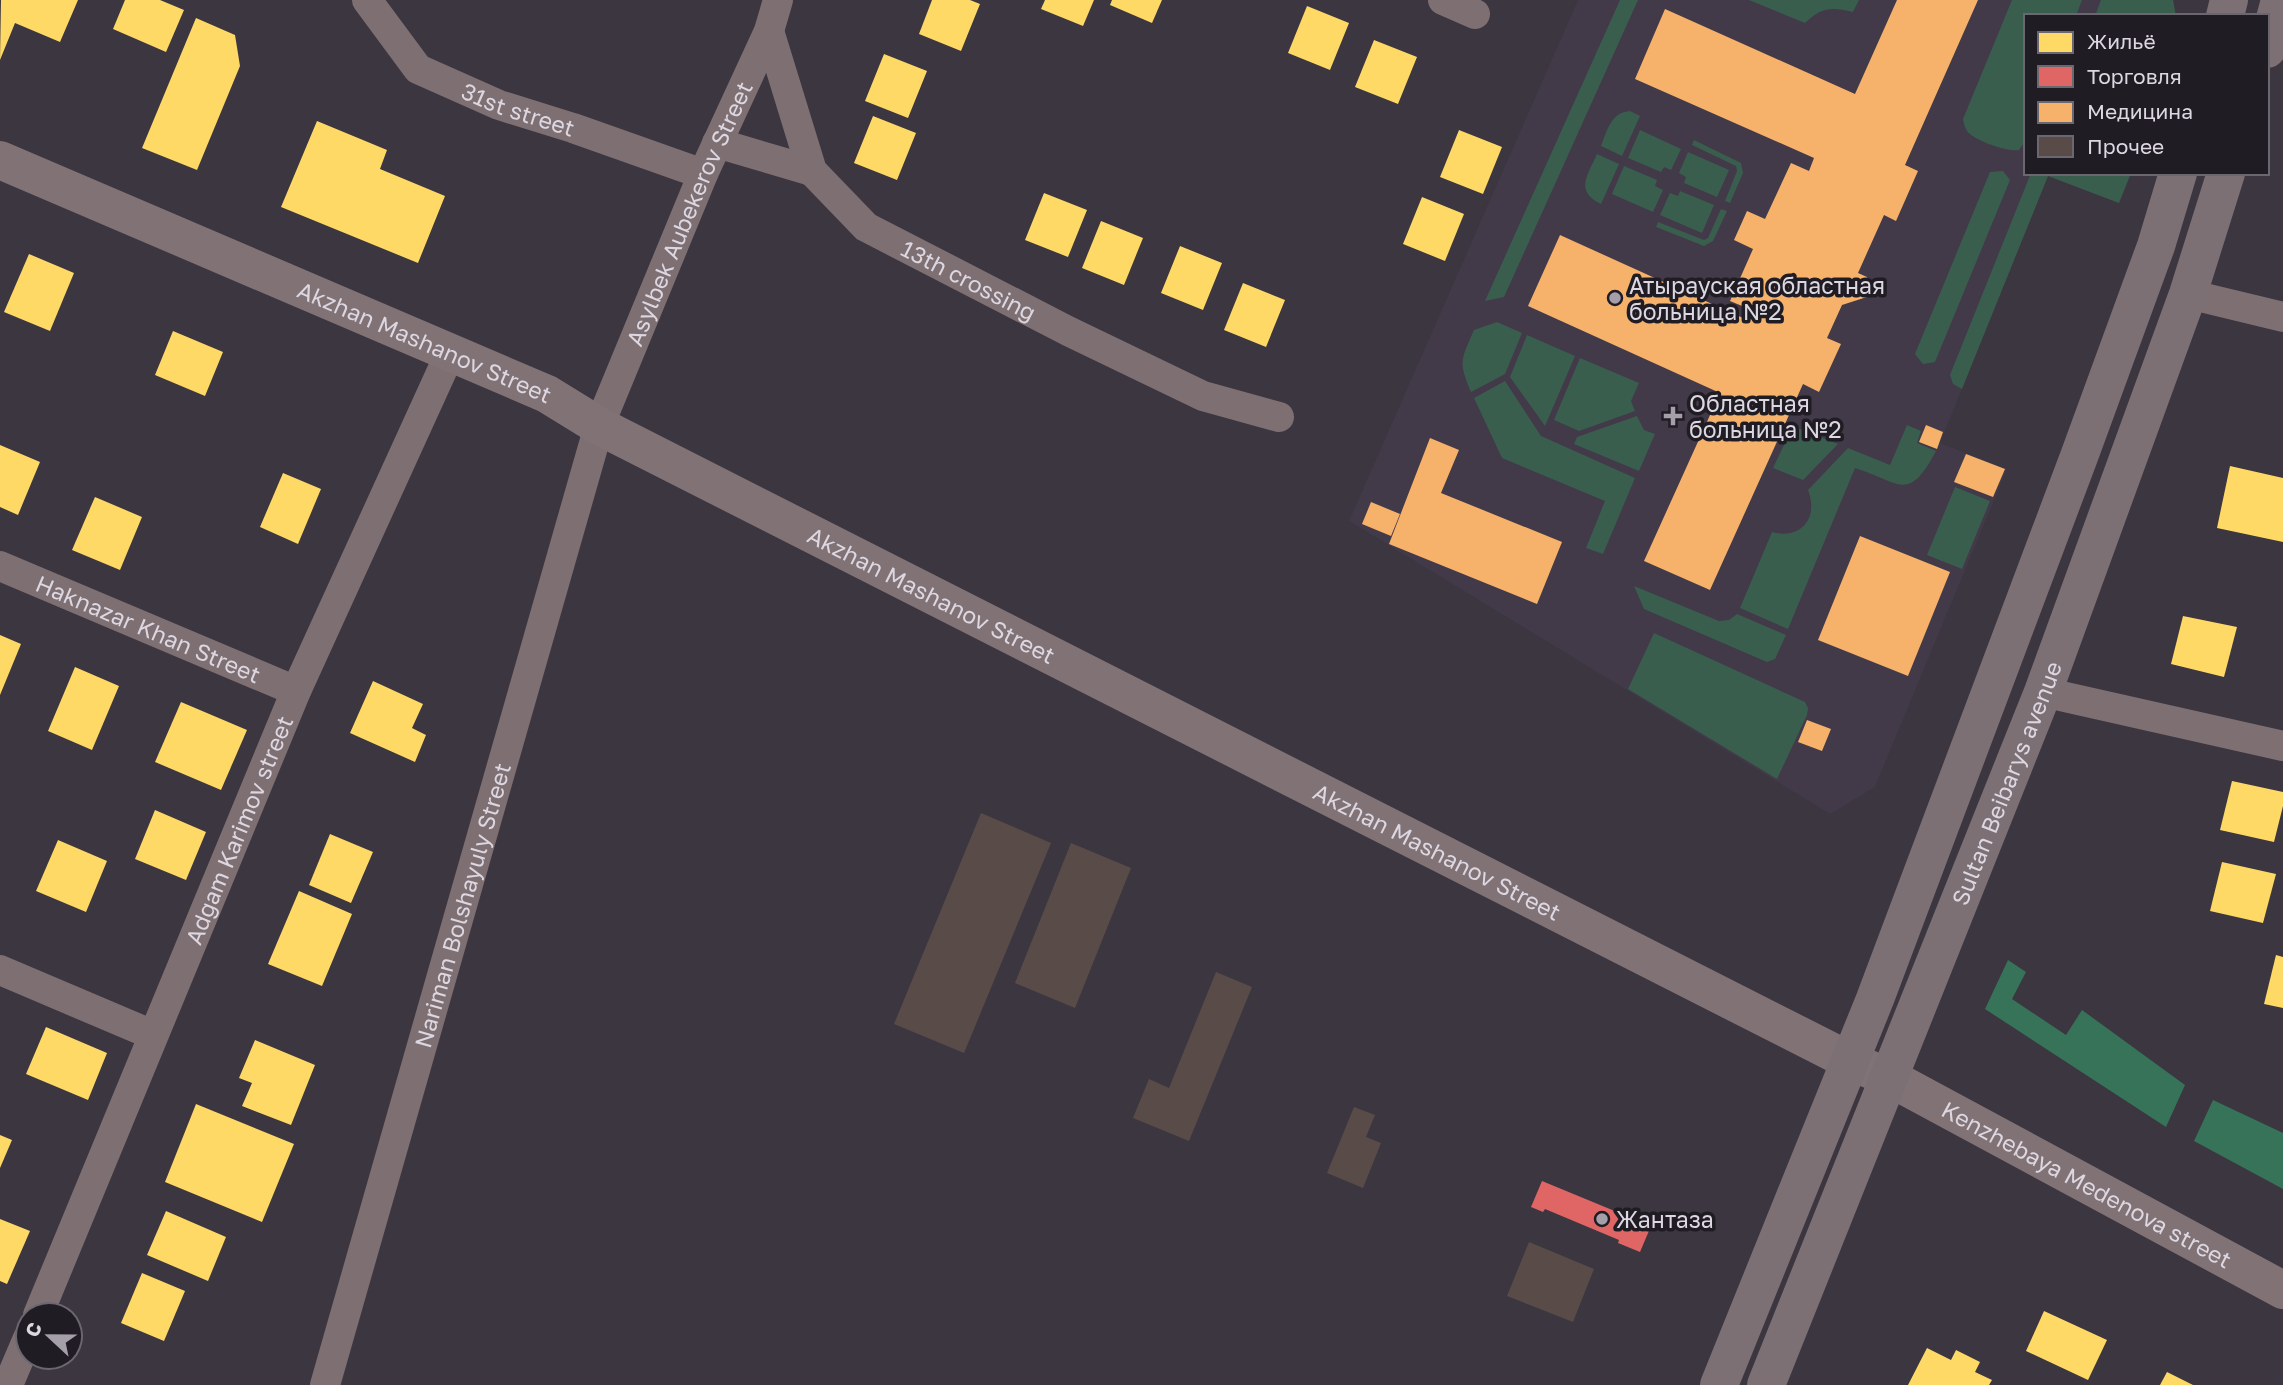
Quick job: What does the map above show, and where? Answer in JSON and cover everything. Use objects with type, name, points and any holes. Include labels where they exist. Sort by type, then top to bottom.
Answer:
[{"type":"main road","points":[[2274,34],[2280,0]]},
{"type":"main road","name":"Sultan Beibarys avenue","points":[[1719,1385],[1850,1061],[2080,454],[2156,246],[2177,175]]},
{"type":"main road","name":"Sultan Beibarys avenue","points":[[1766,1385],[2043,692],[2188,294],[2225,175]]},
{"type":"street","name":"31st street","points":[[367,0],[418,69],[499,105],[703,174]]},
{"type":"street","name":"Asylbek Aubekerov Street","points":[[598,426],[703,174],[769,31],[778,0]]},
{"type":"street","points":[[1443,0],[1475,14]]},
{"type":"street","name":"13th crossing","points":[[769,31],[812,171],[866,227],[1068,331],[1203,396],[1279,417]]},
{"type":"street","points":[[717,143],[812,171]]},
{"type":"street","name":"Akzhan Mashanov Street","points":[[0,160],[547,394],[598,426],[1890,1079]]},
{"type":"street","points":[[2188,294],[2283,317]]},
{"type":"street","name":"Adgam Karimov street","points":[[43,1301],[296,691],[451,351]]},
{"type":"street","name":"Nariman Bolshayuly Street","points":[[324,1385],[598,426]]},
{"type":"street","name":"Haknazar Khan Street","points":[[0,566],[296,691]]},
{"type":"street","points":[[2043,692],[2283,746]]},
{"type":"street","points":[[0,970],[153,1035]]},
{"type":"street","name":"Kenzhebaya Medenova street","points":[[1890,1079],[2283,1290]]},
{"type":"shaded area","name":"Областная больница №2","points":[[1578,0],[2173,0],[2176,14],[2024,14],[2024,175],[2130,175],[2119,203],[2048,176],[1940,443],[2007,469],[1875,787],[1830,814],[1349,521]]},
{"type":"green space","points":[[1620,0],[1638,0],[1504,297],[1485,301]]},
{"type":"green space","points":[[1749,0],[1859,0],[1853,12],[1827,10],[1805,23]]},
{"type":"green space","points":[[2012,0],[2082,0],[2077,14],[2024,14],[2024,143],[2019,150],[1994,146],[1974,137],[1967,131],[1963,119]]},
{"type":"green space","points":[[2101,0],[2173,0],[2176,14],[2096,14]]},
{"type":"green space","points":[[1630,111],[1640,116],[1622,156],[1601,146],[1614,119]]},
{"type":"green space","points":[[1640,130],[1681,149],[1671,170],[1664,167],[1661,172],[1628,158]]},
{"type":"green space","points":[[1694,140],[1741,163],[1743,173],[1730,203],[1725,201],[1737,171],[1736,166],[1692,145]]},
{"type":"green space","points":[[1688,152],[1729,170],[1717,197],[1684,183],[1686,177],[1679,173]]},
{"type":"green space","points":[[1597,154],[1619,164],[1601,204],[1588,194],[1585,188],[1587,176]]},
{"type":"green space","points":[[1624,166],[1657,180],[1655,186],[1663,190],[1653,212],[1612,194]]},
{"type":"green space","points":[[2003,171],[2010,180],[1935,362],[1923,364],[1915,354],[1990,172]]},
{"type":"green space","points":[[2030,175],[2130,175],[2119,203],[2048,176],[1962,389],[1953,384],[1950,375]]},
{"type":"green space","points":[[1680,191],[1714,205],[1702,233],[1660,215],[1670,193],[1678,196]]},
{"type":"green space","points":[[1721,209],[1727,211],[1713,241],[1704,246],[1656,227],[1658,222],[1704,240],[1708,238]]},
{"type":"green space","points":[[1497,322],[1522,333],[1505,374],[1471,392],[1463,367],[1466,348],[1474,330]]},
{"type":"green space","points":[[1527,335],[1575,356],[1545,426],[1510,377]]},
{"type":"green space","points":[[1580,358],[1639,383],[1631,401],[1635,411],[1579,431],[1554,420]]},
{"type":"green space","points":[[1505,381],[1541,436],[1635,478],[1603,554],[1586,548],[1605,501],[1502,458],[1474,398]]},
{"type":"green space","points":[[1637,416],[1644,430],[1655,434],[1639,471],[1574,444],[1577,437]]},
{"type":"green space","points":[[1907,425],[1921,431],[1917,443],[1936,451],[1918,478],[1902,485],[1855,468],[1788,629],[1740,608],[1772,532],[1782,534],[1799,530],[1809,518],[1811,500],[1808,490],[1848,448],[1890,465]]},
{"type":"green space","points":[[1793,426],[1838,444],[1803,480],[1773,468]]},
{"type":"green space","points":[[1955,487],[1990,501],[1962,569],[1927,555]]},
{"type":"green space","points":[[1634,586],[1719,621],[1729,620],[1737,614],[1786,635],[1775,659],[1767,662],[1644,609]]},
{"type":"green space","points":[[1654,633],[1805,702],[1807,715],[1777,779],[1628,689]]},
{"type":"green space","points":[[2008,960],[2026,972],[2012,999],[2066,1035],[2082,1010],[2185,1085],[2166,1127],[1985,1009]]},
{"type":"green space","points":[[2213,1100],[2283,1133],[2283,1189],[2194,1141]]},
{"type":"building: Жильё","points":[[1,0],[78,0],[60,42],[15,23],[0,60]]},
{"type":"building: Жильё","points":[[125,0],[160,0],[184,10],[166,52],[113,29]]},
{"type":"building: Жильё","points":[[932,0],[970,0],[980,4],[961,51],[919,34]]},
{"type":"building: Жильё","points":[[1045,0],[1094,0],[1083,26],[1041,9]]},
{"type":"building: Жильё","points":[[1112,0],[1162,0],[1152,23],[1110,5]]},
{"type":"building: Жильё","points":[[1307,6],[1349,23],[1330,70],[1288,53]]},
{"type":"building: Жильё","points":[[196,18],[235,35],[240,66],[197,170],[142,148]]},
{"type":"building: Жильё","points":[[1374,40],[1417,57],[1398,104],[1355,87]]},
{"type":"building: Жильё","points":[[884,54],[927,71],[908,118],[865,101]]},
{"type":"building: Жильё","points":[[873,116],[916,133],[897,180],[854,163]]},
{"type":"building: Жильё","points":[[317,121],[387,150],[380,169],[445,196],[418,263],[281,207]]},
{"type":"building: Жильё","points":[[1459,130],[1502,147],[1483,194],[1440,177]]},
{"type":"building: Жильё","points":[[1044,193],[1087,210],[1068,257],[1025,240]]},
{"type":"building: Жильё","points":[[1422,197],[1464,214],[1445,261],[1403,244]]},
{"type":"building: Жильё","points":[[1101,221],[1143,238],[1124,285],[1082,268]]},
{"type":"building: Жильё","points":[[1180,246],[1222,263],[1203,310],[1161,293]]},
{"type":"building: Жильё","points":[[29,254],[74,273],[50,331],[4,312]]},
{"type":"building: Жильё","points":[[1243,283],[1285,300],[1266,347],[1224,330]]},
{"type":"building: Жильё","points":[[173,331],[223,352],[205,396],[155,375]]},
{"type":"building: Жильё","points":[[0,445],[40,462],[18,515],[0,507]]},
{"type":"building: Жильё","points":[[2230,466],[2283,478],[2283,542],[2217,528]]},
{"type":"building: Жильё","points":[[283,473],[321,489],[298,544],[260,527]]},
{"type":"building: Жильё","points":[[95,497],[142,517],[120,570],[72,550]]},
{"type":"building: Жильё","points":[[2183,616],[2237,627],[2224,677],[2171,664]]},
{"type":"building: Жильё","points":[[0,635],[21,644],[0,695]]},
{"type":"building: Жильё","points":[[75,667],[119,686],[92,750],[48,731]]},
{"type":"building: Жильё","points":[[373,681],[423,704],[412,728],[426,735],[415,762],[350,733]]},
{"type":"building: Жильё","points":[[181,702],[247,730],[221,790],[155,762]]},
{"type":"building: Жильё","points":[[2232,781],[2283,792],[2283,806],[2274,842],[2220,830]]},
{"type":"building: Жильё","points":[[155,810],[206,832],[186,880],[135,859]]},
{"type":"building: Жильё","points":[[330,834],[373,852],[351,903],[309,885]]},
{"type":"building: Жильё","points":[[58,840],[107,861],[86,912],[36,891]]},
{"type":"building: Жильё","points":[[2222,862],[2276,874],[2263,923],[2210,911]]},
{"type":"building: Жильё","points":[[299,891],[352,914],[322,986],[268,964]]},
{"type":"building: Жильё","points":[[2276,955],[2283,957],[2283,1008],[2264,1004]]},
{"type":"building: Жильё","points":[[46,1027],[107,1053],[88,1100],[26,1074]]},
{"type":"building: Жильё","points":[[255,1040],[315,1065],[291,1125],[242,1106],[252,1083],[239,1078]]},
{"type":"building: Жильё","points":[[196,1104],[294,1144],[262,1222],[165,1182]]},
{"type":"building: Жильё","points":[[0,1135],[12,1140],[0,1168]]},
{"type":"building: Жильё","points":[[166,1211],[226,1237],[208,1281],[147,1255]]},
{"type":"building: Жильё","points":[[0,1219],[30,1231],[7,1284],[0,1281]]},
{"type":"building: Жильё","points":[[142,1273],[185,1291],[164,1341],[121,1323]]},
{"type":"building: Жильё","points":[[2044,1311],[2107,1340],[2088,1380],[2026,1351]]},
{"type":"building: Жильё","points":[[1927,1348],[1951,1360],[1956,1350],[1980,1362],[1975,1372],[1992,1380],[1989,1385],[1908,1385]]},
{"type":"building: Жильё","points":[[2167,1372],[2193,1385],[2160,1385]]},
{"type":"building: Торговля","name":"Жантаза","points":[[1542,1181],[1651,1226],[1640,1252],[1618,1243],[1619,1240],[1545,1209],[1543,1212],[1531,1207]]},
{"type":"building: Медицина","name":"Атырауская областная больница №2","points":[[1897,0],[1978,0],[1905,165],[1918,171],[1896,221],[1884,215],[1858,273],[1867,277],[1873,295],[1842,305],[1827,338],[1841,344],[1819,392],[1803,384],[1710,590],[1644,561],[1720,393],[1528,306],[1560,235],[1743,318],[1747,308],[1730,301],[1753,249],[1734,240],[1747,211],[1765,219],[1791,163],[1809,171],[1814,158],[1635,79],[1665,9],[1855,94]]},
{"type":"building: Медицина","points":[[1926,425],[1943,432],[1937,449],[1919,442]]},
{"type":"building: Медицина","points":[[1430,438],[1459,450],[1441,493],[1562,542],[1537,604],[1389,544]]},
{"type":"building: Медицина","points":[[1966,454],[2005,469],[1993,497],[1954,482]]},
{"type":"building: Медицина","points":[[1371,502],[1400,514],[1391,536],[1362,524]]},
{"type":"building: Медицина","points":[[1860,536],[1950,572],[1908,676],[1818,640]]},
{"type":"building: Медицина","points":[[1807,720],[1831,729],[1822,751],[1798,742]]},
{"type":"building: Прочее","points":[[981,813],[1051,843],[964,1053],[894,1024]]},
{"type":"building: Прочее","points":[[1071,843],[1131,868],[1075,1008],[1015,983]]},
{"type":"building: Прочее","points":[[1216,972],[1252,987],[1189,1141],[1133,1118],[1149,1079],[1169,1088]]},
{"type":"building: Прочее","points":[[1354,1107],[1375,1115],[1366,1137],[1381,1143],[1363,1188],[1327,1173]]},
{"type":"building: Прочее","points":[[1529,1242],[1594,1269],[1573,1322],[1507,1296]]},
{"type":"place","name":"Атырауская областная больница №2","points":[[1615,298]]},
{"type":"place","name":"Областная больница №2","points":[[1673,416]]},
{"type":"place","name":"Жантаза","points":[[1602,1219]]}]
